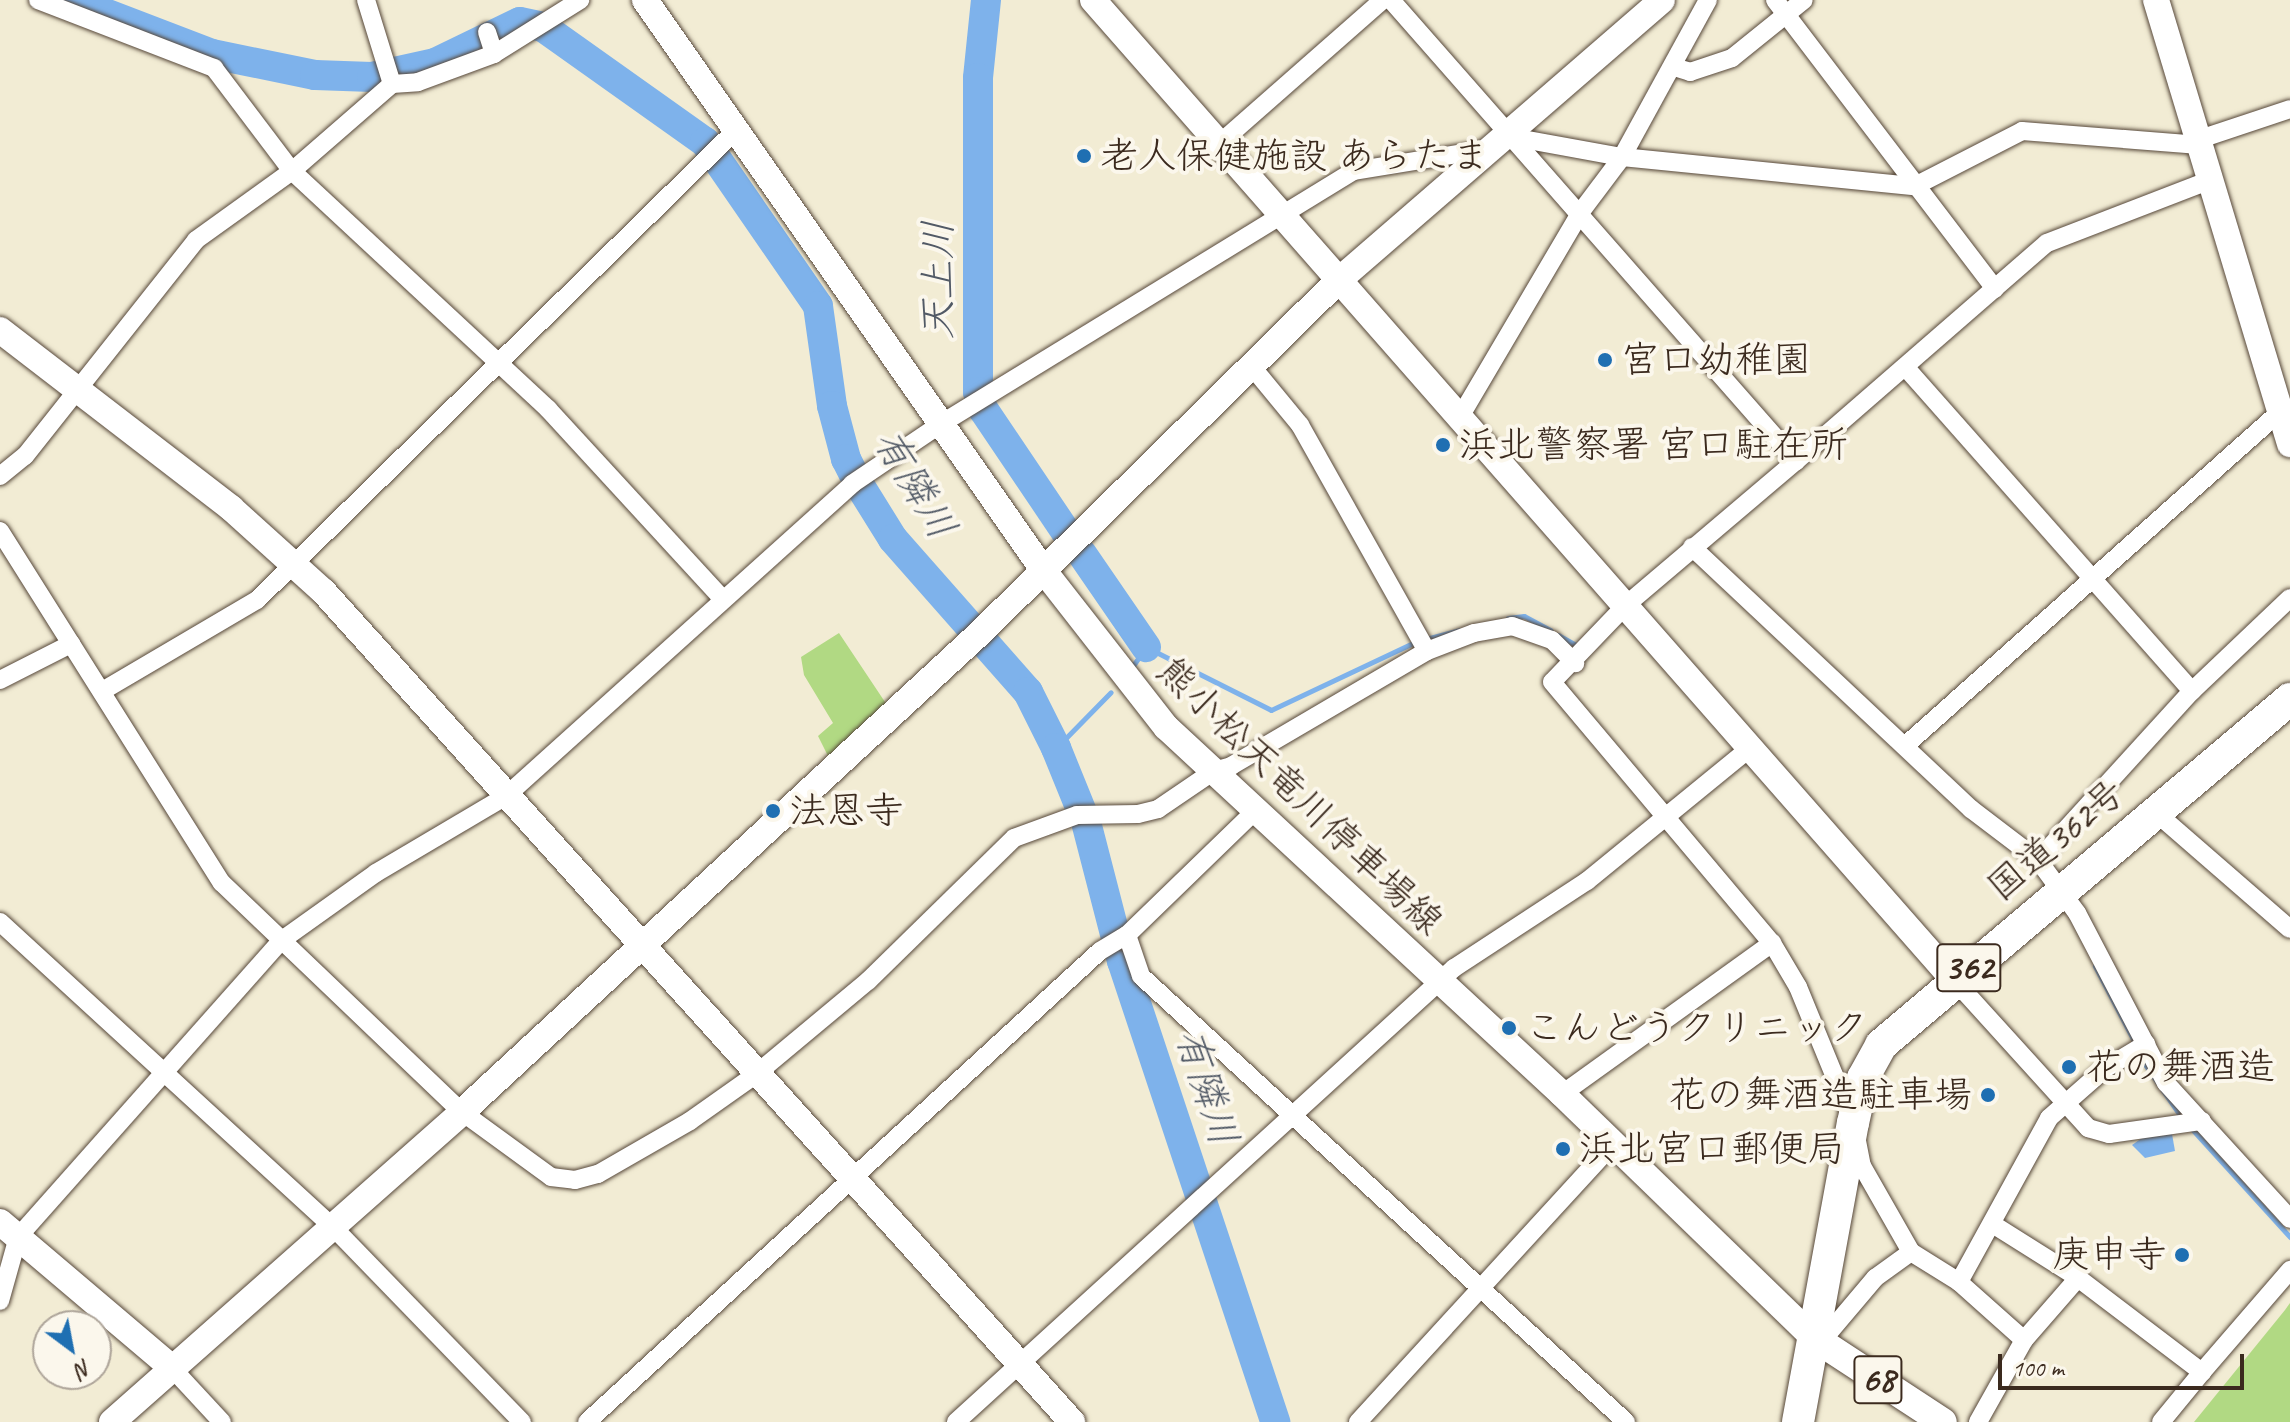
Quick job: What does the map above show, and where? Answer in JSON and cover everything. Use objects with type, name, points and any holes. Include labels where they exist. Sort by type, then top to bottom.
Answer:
[{"type":"highway","name":"国道362号","points":[[1798,1422],[1817,1340],[1853,1123],[1863,1078],[1881,1045],[2153,810],[2290,699]]},
{"type":"main road","name":"68","points":[[1817,1340],[1943,1422]]},
{"type":"street","points":[[38,0],[214,68],[292,171],[499,363],[722,598]]},
{"type":"street","points":[[0,476],[25,456],[196,240],[292,171],[392,83],[418,82],[491,45],[537,29],[580,0]]},
{"type":"street","name":"熊小松天竜川停車場線","points":[[645,0],[730,136],[1121,676],[1255,811],[1562,1094],[1817,1340]]},
{"type":"street","points":[[1093,0],[2064,1103],[2098,1133],[2202,1121]]},
{"type":"street","points":[[1220,143],[1383,0]]},
{"type":"street","points":[[1391,0],[1499,142],[1580,213],[1796,461]]},
{"type":"street","points":[[112,1422],[642,948],[977,636],[1253,368],[1339,280],[1662,0]]},
{"type":"street","points":[[1460,417],[1580,213],[1622,157],[1708,0]]},
{"type":"street","points":[[1674,67],[1690,72],[1732,58],[1780,6],[1804,0]]},
{"type":"street","points":[[2156,0],[2208,181],[2290,444]]},
{"type":"street","points":[[1780,6],[1995,289]]},
{"type":"street","points":[[369,7],[392,83]]},
{"type":"street","points":[[0,1301],[9,1230],[164,1078],[282,940],[376,873],[506,796],[722,598],[858,481],[939,425],[981,402],[1281,212],[1354,171],[1499,142],[1915,186],[2022,131],[2198,143],[2290,109]]},
{"type":"street","points":[[104,690],[257,600],[730,136]]},
{"type":"street","points":[[2024,1340],[1959,1282],[1911,1252],[1862,1166],[1853,1123],[1798,987],[1772,943],[1552,682],[1575,663],[1625,606],[1907,369],[2047,243],[2208,181]]},
{"type":"street","points":[[0,330],[199,482],[296,565],[1072,1422]]},
{"type":"street","points":[[1253,368],[1300,425],[1427,651]]},
{"type":"street","points":[[1907,369],[2089,579],[2192,691]]},
{"type":"street","points":[[1907,744],[2280,412]]},
{"type":"street","points":[[0,531],[71,644],[104,690],[222,883],[462,1112],[551,1177],[575,1180],[598,1174],[690,1121],[755,1075],[868,981],[1014,838],[1082,814],[1138,814],[1158,809],[1214,771],[1231,766],[1427,651],[1474,633],[1512,626],[1552,640],[1575,663]]},
{"type":"street","points":[[1692,547],[1907,744],[1971,809],[2038,860],[2061,889],[2166,1083],[2290,1219]]},
{"type":"street","points":[[2038,860],[2192,691],[2290,598]]},
{"type":"street","points":[[0,680],[71,644]]},
{"type":"street","points":[[956,1422],[1441,983],[1666,819],[1750,748]]},
{"type":"street","points":[[2153,810],[2290,929]]},
{"type":"street","points":[[587,1422],[1100,951],[1126,935],[1255,811]]},
{"type":"street","points":[[0,922],[164,1078],[332,1226],[522,1422]]},
{"type":"street","points":[[1126,935],[1141,976],[1626,1422]]},
{"type":"street","points":[[1562,1094],[1772,943]]},
{"type":"street","points":[[1959,1282],[1994,1225],[2049,1118],[2106,1068],[2146,1044]]},
{"type":"street","points":[[1358,1422],[1613,1144]]},
{"type":"street","points":[[1994,1225],[2078,1278],[2202,1372]]},
{"type":"street","points":[[9,1230],[171,1367],[222,1422]]},
{"type":"street","points":[[1817,1340],[1875,1278],[1911,1252]]},
{"type":"street","points":[[2161,1422],[2290,1270]]},
{"type":"street","points":[[1978,1422],[2024,1340],[2078,1278]]},
{"type":"green space","points":[[839,633],[887,705],[830,760],[818,736],[833,723],[804,675],[801,657]]},
{"type":"green space","points":[[2290,1303],[2290,1422],[2194,1422],[2285,1310]]},
{"type":"water","points":[[2172,1134],[2175,1151],[2145,1158],[2132,1145],[2142,1138]]},
{"type":"waterway","name":"有隣川","points":[[71,0],[212,54],[315,75],[372,77],[435,63],[520,22],[543,27],[705,142],[818,306],[832,406],[846,459],[860,486],[893,539],[1028,692],[1056,748],[1086,822],[1122,961],[1275,1422]]},
{"type":"waterway","name":"天上川","points":[[986,0],[978,78],[978,392],[983,409],[1068,535]]},
{"type":"waterway","name":"天上川","points":[[1082,554],[1146,647]]},
{"type":"waterway","points":[[1508,618],[1524,616],[1550,630]]},
{"type":"waterway","points":[[1426,639],[1459,630]]},
{"type":"waterway","points":[[1558,635],[1581,648]]},
{"type":"waterway","points":[[1132,667],[1146,647],[1271,710],[1417,641]]},
{"type":"waterway","points":[[1056,748],[1111,692]]},
{"type":"waterway","points":[[2095,966],[2135,1043]]},
{"type":"waterway","points":[[2138,1054],[2180,1115]]},
{"type":"waterway","points":[[2192,1129],[2290,1237]]},
{"type":"place","name":"老人保健施設 あらたま","points":[[1084,156]]},
{"type":"place","name":"宮口幼稚園","points":[[1605,360]]},
{"type":"place","name":"浜北警察署 宮口駐在所","points":[[1443,445]]},
{"type":"place","name":"法恩寺","points":[[773,811]]},
{"type":"place","name":"こんどうクリニック","points":[[1509,1028]]},
{"type":"place","name":"花の舞酒造","points":[[2069,1067]]},
{"type":"place","name":"花の舞酒造駐車場","points":[[1988,1095]]},
{"type":"place","name":"浜北宮口郵便局","points":[[1563,1149]]},
{"type":"place","name":"庚申寺","points":[[2182,1255]]}]
